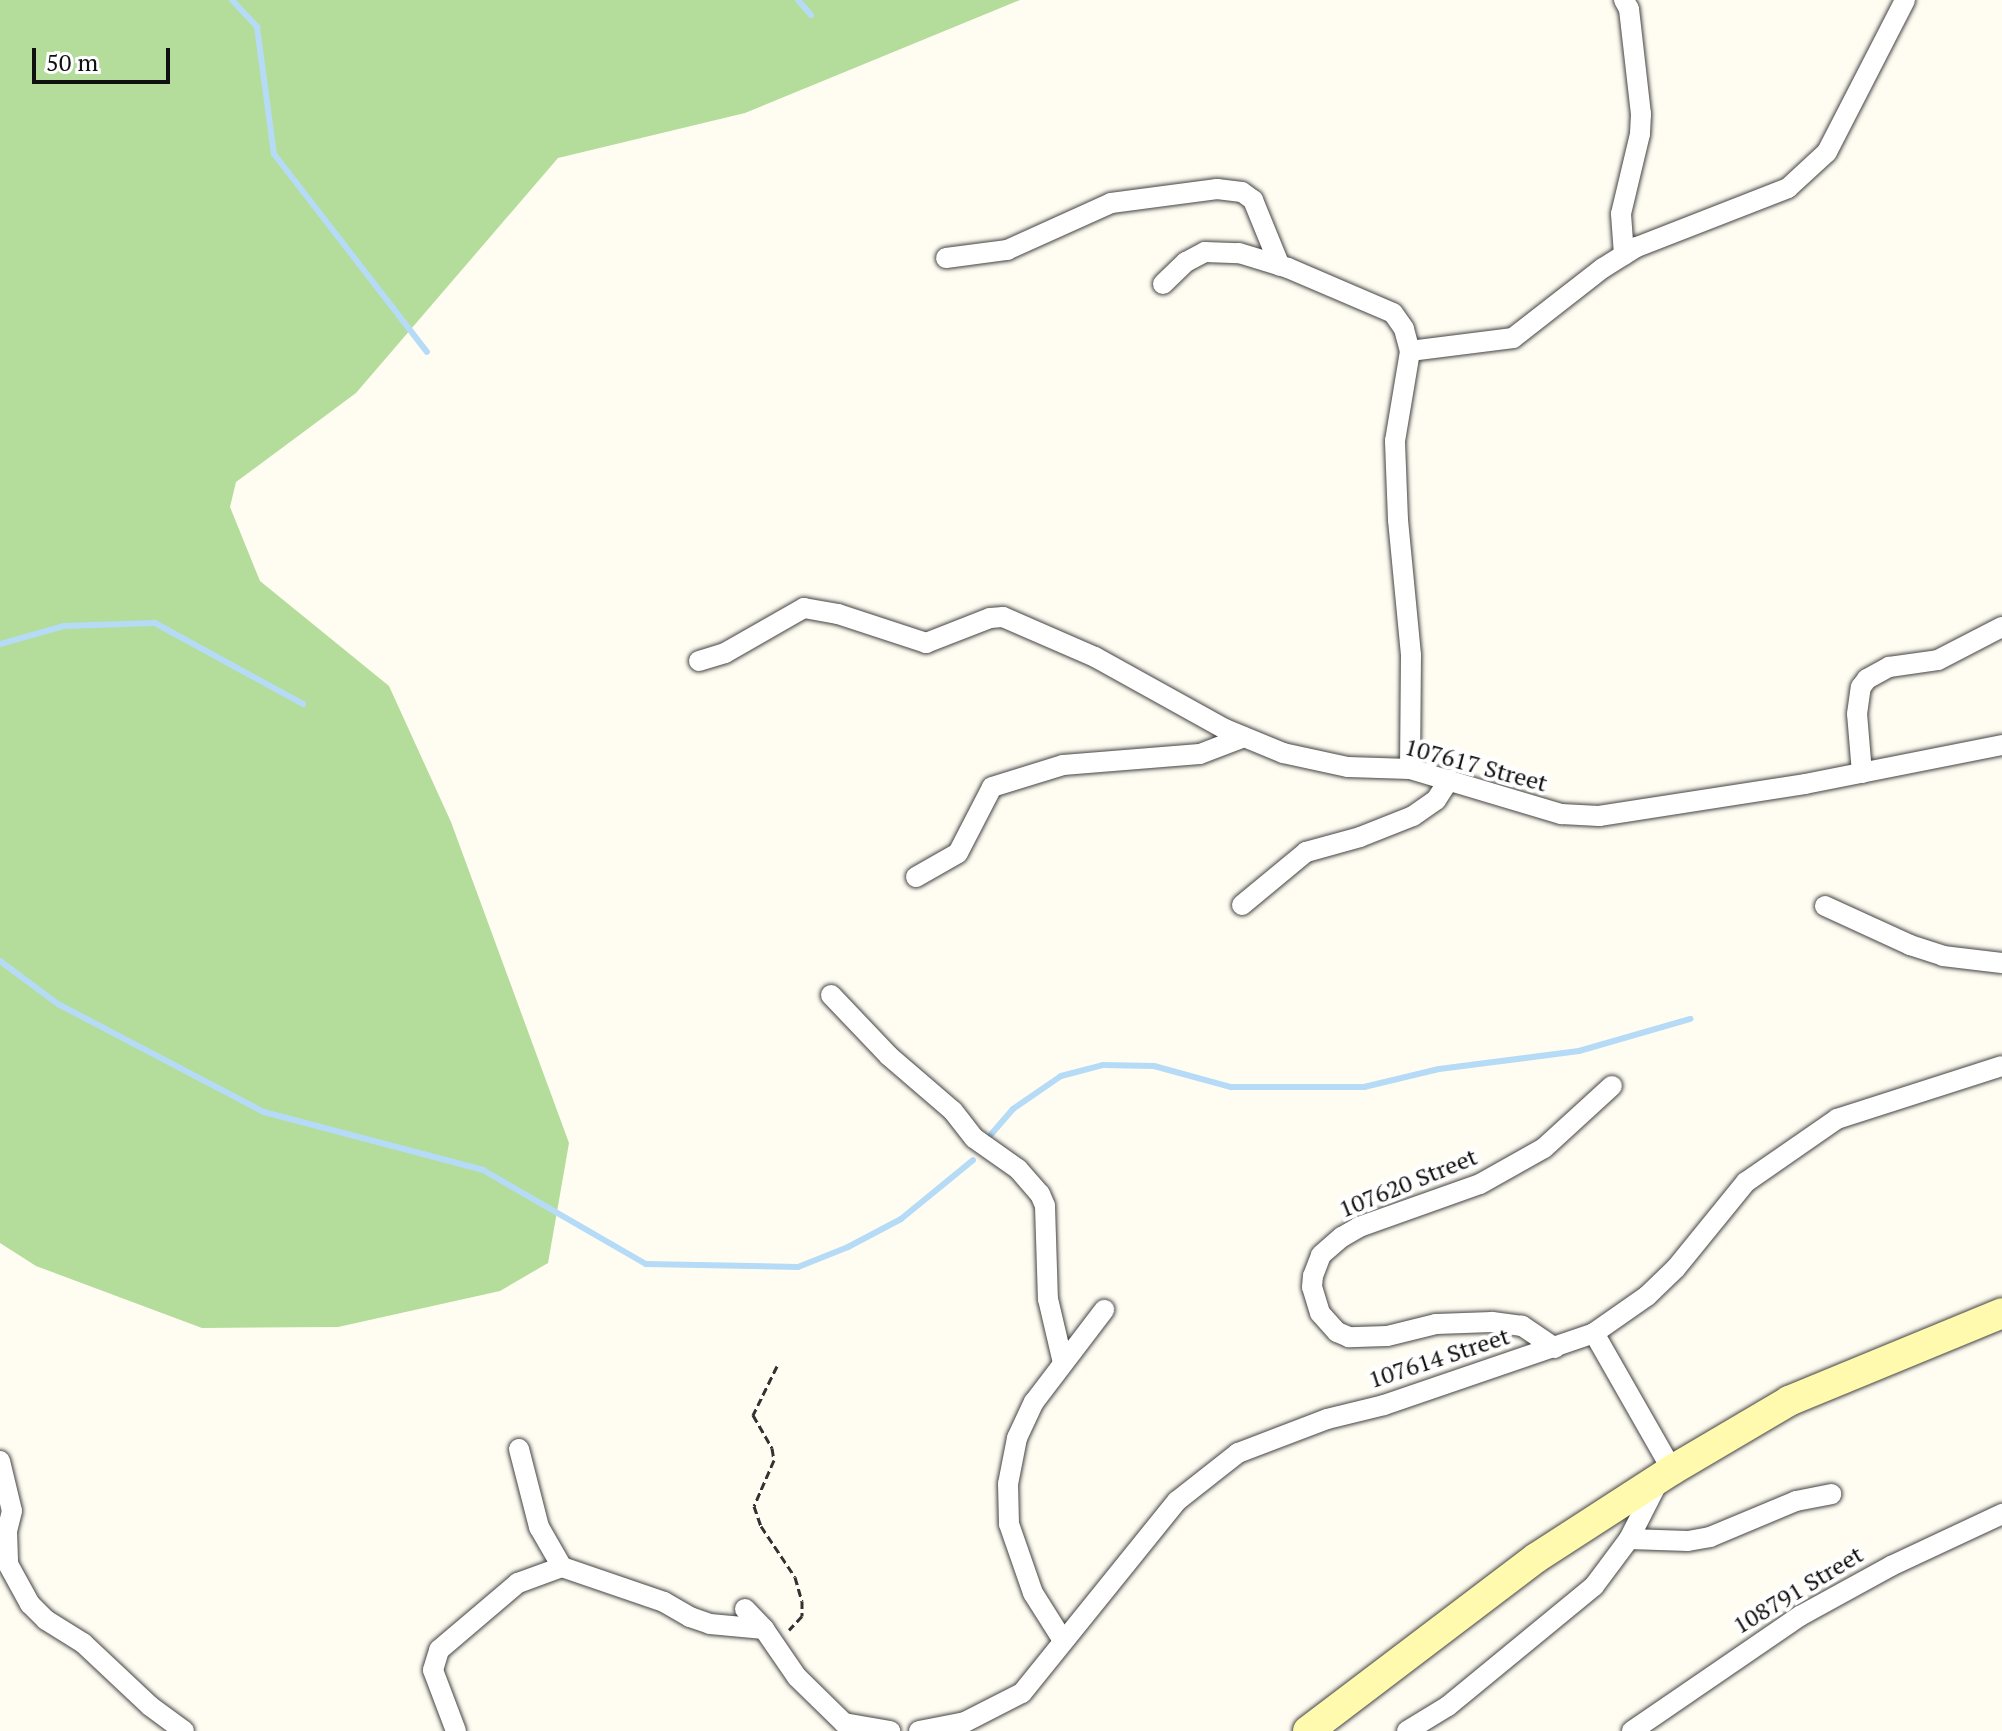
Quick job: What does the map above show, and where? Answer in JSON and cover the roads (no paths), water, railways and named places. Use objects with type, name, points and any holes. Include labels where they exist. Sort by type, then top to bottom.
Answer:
[{"type":"main road","points":[[1308,1731],[1536,1558],[1666,1474],[1789,1401],[2002,1313]]},
{"type":"street","points":[[1624,0],[1629,9],[1641,114],[1640,134],[1621,214],[1624,255]]},
{"type":"street","points":[[1410,351],[1513,338],[1624,255],[1659,236],[1788,188],[1832,144],[1861,79],[1905,0]]},
{"type":"street","points":[[946,258],[1007,250],[1111,203],[1217,189],[1242,192],[1253,200],[1280,266]]},
{"type":"street","points":[[1163,284],[1186,262],[1205,252],[1239,253],[1280,266],[1393,313],[1404,329],[1410,351],[1395,441],[1411,655],[1410,769]]},
{"type":"street","name":"107617 Street","points":[[699,661],[725,653],[804,608],[838,614],[926,643],[990,618],[1003,617],[1095,657],[1244,737],[1283,753],[1348,767],[1410,769],[1561,814],[1599,816],[2001,749]]},
{"type":"street","points":[[1862,773],[1857,714],[1861,687],[1867,679],[1889,667],[1938,660],[2002,627]]},
{"type":"street","points":[[916,877],[958,853],[992,787],[1063,765],[1200,754],[1244,737]]},
{"type":"street","points":[[1242,905],[1306,852],[1360,837],[1413,816],[1436,800],[1449,780]]},
{"type":"street","points":[[1825,906],[1932,952],[1963,961],[2002,963]]},
{"type":"street","points":[[831,995],[889,1056],[953,1111],[974,1138],[1018,1169],[1040,1194],[1045,1206],[1048,1299],[1063,1363]]},
{"type":"street","name":"107614 Street","points":[[919,1731],[965,1722],[1022,1693],[1062,1639],[1177,1501],[1238,1453],[1327,1419],[1384,1405],[1594,1333],[1647,1296],[1676,1268],[1746,1182],[1837,1119],[2002,1066]]},
{"type":"street","name":"107620 Street","points":[[1555,1348],[1522,1326],[1492,1322],[1436,1324],[1387,1336],[1349,1337],[1337,1332],[1320,1313],[1312,1287],[1313,1276],[1321,1255],[1342,1237],[1359,1227],[1480,1184],[1544,1148],[1612,1086]]},
{"type":"street","points":[[1062,1639],[1033,1593],[1009,1524],[1008,1484],[1017,1438],[1034,1402],[1104,1310]]},
{"type":"street","points":[[1407,1731],[1448,1706],[1525,1641],[1557,1620],[1594,1586],[1629,1539],[1666,1474],[1594,1333]]},
{"type":"street","points":[[519,1449],[539,1527],[562,1567]]},
{"type":"street","points":[[0,1461],[12,1511],[3,1542],[8,1564],[30,1604],[46,1620],[83,1643],[150,1706],[184,1731]]},
{"type":"street","points":[[1629,1539],[1688,1541],[1710,1537],[1796,1501],[1831,1494]]},
{"type":"street","name":"108791 Street","points":[[1632,1731],[1800,1616],[1891,1566],[2002,1514]]},
{"type":"street","points":[[456,1731],[433,1670],[439,1650],[518,1583],[562,1567],[664,1602],[700,1621],[767,1634]]},
{"type":"street","points":[[745,1609],[797,1677],[844,1723],[890,1731]]},
{"type":"waterway","points":[[232,0],[257,27],[274,154],[427,352]]},
{"type":"waterway","points":[[798,0],[811,15]]},
{"type":"waterway","points":[[0,644],[64,626],[155,623],[303,704]]},
{"type":"waterway","points":[[0,961],[58,1004],[264,1112],[483,1170],[646,1264],[798,1267],[848,1247],[901,1219],[973,1160]]},
{"type":"waterway","points":[[987,1139],[1013,1109],[1061,1076],[1103,1065],[1154,1066],[1231,1087],[1364,1087],[1439,1069],[1579,1051],[1690,1019]]}]
